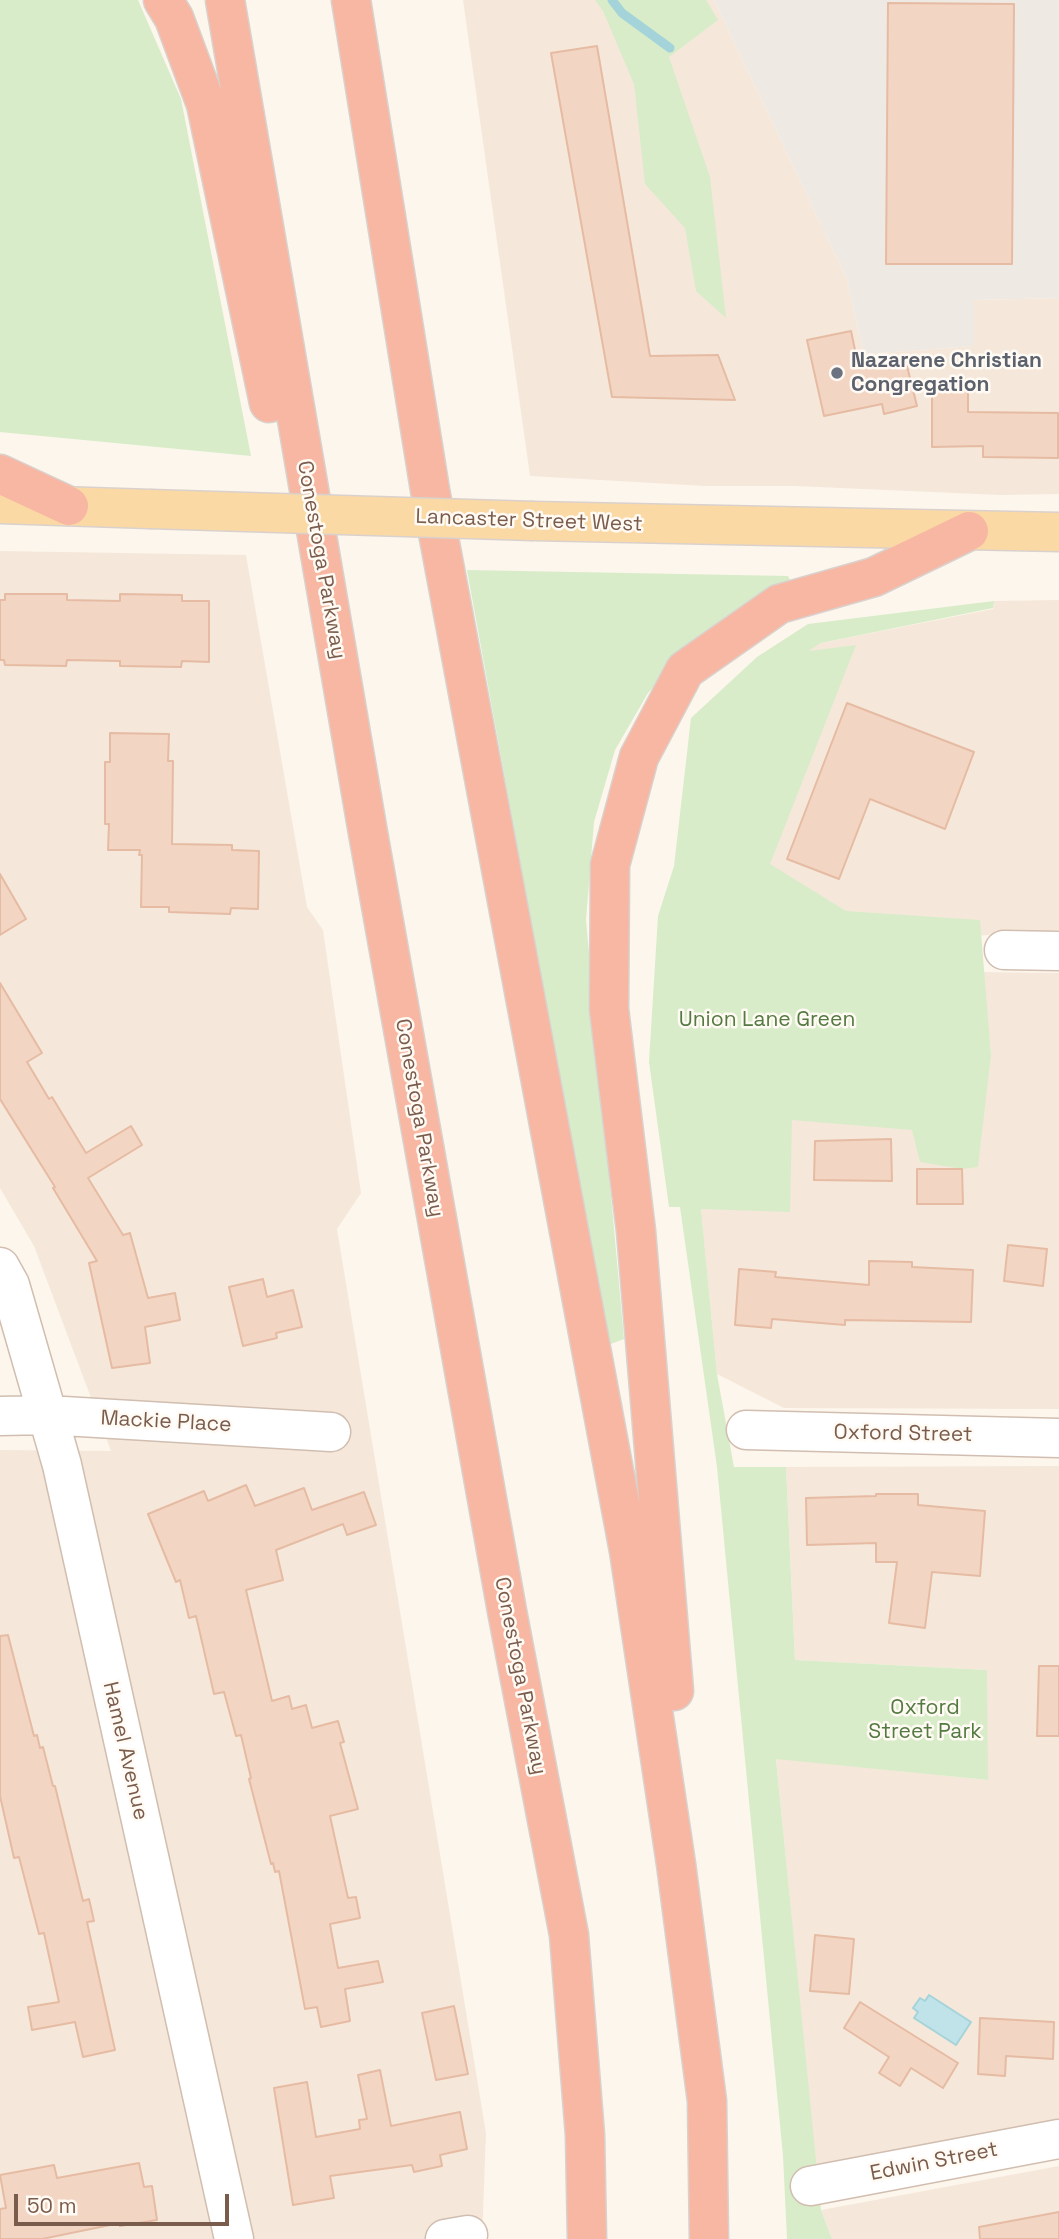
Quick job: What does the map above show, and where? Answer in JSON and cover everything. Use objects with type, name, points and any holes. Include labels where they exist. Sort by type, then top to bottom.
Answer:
[{"type":"highway","points":[[163,0],[174,18],[206,104],[325,672],[368,833]]},
{"type":"highway","name":"Conestoga Parkway","points":[[225,0],[368,833],[507,1611],[569,1935],[585,2135],[587,2239]]},
{"type":"highway","points":[[351,0],[430,490],[629,1550],[676,1864],[707,2101],[709,2239]]},
{"type":"highway","points":[[0,474],[69,506]]},
{"type":"highway","points":[[676,1864],[678,1732],[636,1231],[609,1009],[610,865],[639,757],[685,670],[779,604],[874,577],[969,531]]},
{"type":"main road","name":"Lancaster Street West","points":[[0,505],[533,522],[1059,532]]},
{"type":"street","points":[[1004,950],[1059,951]]},
{"type":"street","name":"Hamel Avenue","points":[[0,1267],[10,1286],[62,1465],[234,2239]]},
{"type":"street","name":"Mackie Place","points":[[0,1416],[47,1415],[331,1432]]},
{"type":"street","name":"Oxford Street","points":[[746,1430],[1059,1438]]},
{"type":"street","name":"Edwin Street","points":[[810,2186],[1059,2139]]},
{"type":"shaded area","points":[[463,0],[714,0],[846,277],[864,354],[973,346],[974,300],[1059,298],[1059,494],[1000,495],[795,486],[705,486],[530,476]]},
{"type":"shaded area","points":[[714,0],[1059,0],[1059,298],[974,300],[974,346],[864,354],[846,277]]},
{"type":"shaded area","points":[[0,551],[246,555],[307,907],[323,930],[361,1193],[337,1229],[486,2133],[482,2239],[0,2239],[0,1450],[111,1451],[34,1246],[0,1188]]},
{"type":"shaded area","points":[[1059,600],[1059,930],[973,936],[689,918],[712,734],[773,674],[821,643],[993,609],[994,601]]},
{"type":"shaded area","points":[[980,972],[1059,973],[1059,1409],[784,1408],[717,1374],[700,1200],[792,1113]]},
{"type":"shaded area","points":[[1059,1466],[1059,2119],[816,2168],[776,1758],[987,1780],[987,1670],[795,1660],[786,1467]]},
{"type":"shaded area","points":[[1059,2166],[1059,2239],[832,2239],[821,2210]]},
{"type":"green space","points":[[0,0],[138,0],[181,99],[251,456],[0,432]]},
{"type":"green space","points":[[595,0],[706,0],[718,20],[669,57],[710,177],[726,318],[696,291],[685,228],[645,184],[634,84],[603,11]]},
{"type":"green space","points":[[467,570],[788,576],[794,588],[693,643],[648,693],[615,750],[594,822],[586,920],[624,1339],[608,1345]]},
{"type":"green space","points":[[994,601],[993,608],[821,643],[809,651],[856,645],[770,864],[846,911],[980,920],[991,1055],[978,1167],[962,1169],[920,1162],[912,1130],[792,1120],[790,1212],[701,1209],[717,1374],[734,1467],[786,1467],[795,1660],[987,1670],[988,1780],[776,1759],[821,2210],[832,2239],[787,2239],[783,2156],[717,1467],[680,1207],[669,1207],[649,1062],[658,916],[674,866],[691,718],[757,657],[808,624]]},
{"type":"water","points":[[929,1995],[971,2022],[956,2045],[914,2018],[918,2012],[913,2008],[920,1998],[925,2001]]},
{"type":"building","points":[[888,3],[1014,4],[1012,264],[886,264]]},
{"type":"building","points":[[597,46],[650,356],[718,355],[735,400],[612,397],[551,53]]},
{"type":"building","points":[[851,331],[859,369],[905,358],[917,406],[884,414],[882,404],[824,416],[807,340]]},
{"type":"building","points":[[932,389],[968,389],[968,412],[1058,413],[1058,458],[983,457],[983,446],[932,447]]},
{"type":"building","points":[[5,594],[67,594],[67,600],[120,601],[120,594],[182,595],[182,601],[209,601],[209,662],[182,661],[181,667],[120,666],[120,661],[67,660],[66,666],[5,665],[4,660],[0,660],[0,600],[5,600]]},
{"type":"building","points":[[847,703],[974,752],[945,829],[870,799],[839,879],[787,859]]},
{"type":"building","points":[[110,733],[169,734],[168,761],[173,761],[172,844],[232,845],[232,850],[259,851],[258,909],[231,908],[230,914],[169,912],[169,907],[141,907],[140,850],[108,850],[109,824],[105,824],[105,762],[110,762]]},
{"type":"building","points":[[0,874],[26,919],[0,935]]},
{"type":"building","points":[[0,983],[42,1053],[27,1062],[86,1153],[131,1126],[142,1145],[88,1178],[123,1235],[130,1233],[148,1298],[175,1293],[180,1320],[145,1327],[150,1363],[112,1368],[89,1263],[97,1261],[0,1099]]},
{"type":"building","points":[[891,1139],[892,1181],[814,1180],[815,1141]]},
{"type":"building","points":[[917,1169],[962,1169],[963,1204],[917,1204]]},
{"type":"building","points":[[1008,1245],[1047,1249],[1043,1286],[1004,1281]]},
{"type":"building","points":[[869,1261],[912,1262],[912,1267],[973,1270],[971,1322],[845,1320],[845,1325],[772,1319],[771,1328],[735,1325],[739,1269],[776,1272],[775,1277],[869,1285]]},
{"type":"building","points":[[263,1279],[267,1297],[293,1290],[302,1327],[276,1333],[277,1338],[243,1346],[229,1287]]},
{"type":"building","points":[[246,1485],[255,1506],[304,1488],[312,1510],[364,1492],[376,1525],[347,1535],[343,1524],[276,1550],[283,1580],[246,1590],[272,1701],[289,1696],[292,1709],[306,1705],[312,1728],[338,1721],[344,1742],[340,1743],[358,1809],[330,1816],[348,1898],[356,1897],[360,1918],[330,1924],[338,1968],[378,1961],[383,1982],[345,1989],[350,2021],[321,2027],[317,2007],[305,2009],[279,1871],[275,1872],[273,1863],[271,1864],[249,1779],[251,1778],[241,1735],[236,1736],[224,1692],[214,1694],[196,1616],[189,1618],[180,1580],[176,1582],[148,1514],[204,1491],[208,1501]]},
{"type":"building","points":[[918,1494],[918,1505],[985,1511],[980,1576],[932,1572],[925,1628],[889,1623],[897,1562],[876,1562],[876,1543],[807,1545],[806,1498]]},
{"type":"building","points":[[8,1635],[34,1736],[37,1735],[40,1748],[43,1747],[55,1786],[83,1901],[89,1899],[94,1921],[87,1922],[115,2050],[83,2057],[75,2022],[32,2030],[28,2007],[59,2002],[44,1933],[39,1934],[19,1857],[14,1858],[0,1796],[0,1636]]},
{"type":"building","points":[[1039,1666],[1059,1666],[1059,1736],[1037,1736]]},
{"type":"building","points":[[815,1935],[854,1939],[849,1994],[810,1991]]},
{"type":"building","points":[[860,2002],[958,2063],[943,2088],[911,2068],[900,2086],[879,2073],[889,2057],[844,2028]]},
{"type":"building","points":[[454,2006],[468,2074],[436,2080],[422,2013]]},
{"type":"building","points":[[980,2018],[1054,2022],[1053,2059],[1006,2056],[1005,2076],[978,2074]]},
{"type":"building","points":[[380,2070],[391,2126],[460,2112],[467,2149],[440,2155],[442,2166],[414,2172],[412,2165],[330,2176],[334,2198],[293,2205],[274,2088],[307,2082],[316,2137],[360,2129],[359,2120],[367,2119],[358,2075]]},
{"type":"building","points":[[139,2163],[144,2187],[152,2186],[157,2220],[120,2226],[120,2223],[42,2239],[0,2239],[0,2209],[6,2208],[0,2175],[54,2165],[57,2178]]},
{"type":"building","points":[[1059,2212],[1059,2239],[980,2239],[979,2227]]},
{"type":"waterway","points":[[612,0],[622,13],[670,48]]},
{"type":"place","name":"Nazarene Christian Congregation","points":[[837,373]]},
{"type":"park label","name":"Union Lane Green","points":[[767,1020]]},
{"type":"park label","name":"Oxford Street Park","points":[[925,1720]]}]
